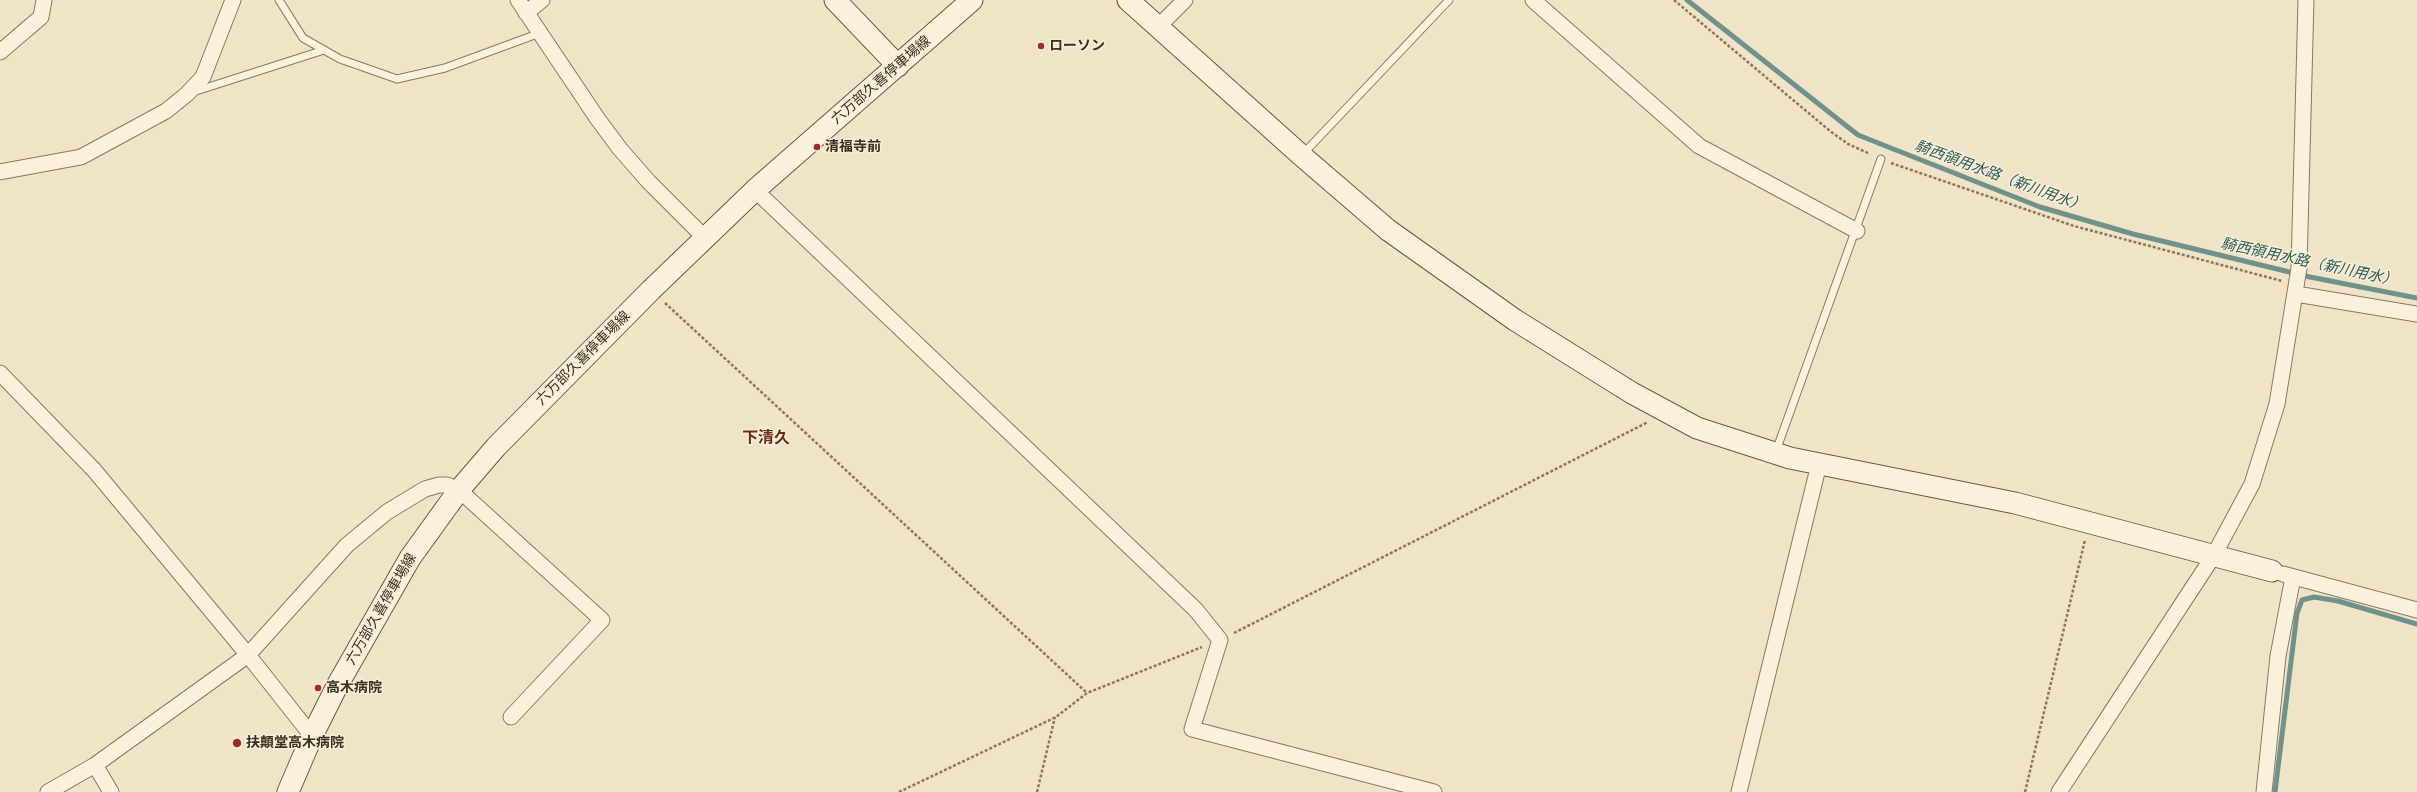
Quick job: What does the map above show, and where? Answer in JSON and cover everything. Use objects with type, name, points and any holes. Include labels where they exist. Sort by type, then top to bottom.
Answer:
[{"type":"street","points":[[0,52],[41,17],[44,0]]},
{"type":"street","points":[[0,172],[81,157],[166,111],[187,94],[203,77],[234,0]]},
{"type":"street","points":[[518,0],[620,149],[648,181],[704,237]]},
{"type":"street","points":[[526,13],[542,0]]},
{"type":"street","points":[[835,0],[898,66]]},
{"type":"street","name":"六万部久喜停車場線","points":[[288,792],[312,736],[370,624],[410,558],[459,490],[496,447],[704,237],[755,190],[972,0]]},
{"type":"street","points":[[1128,0],[1302,156],[1388,230],[1515,320],[1632,394],[1697,428],[1775,454],[1819,464],[1988,496],[2089,521],[2417,610]]},
{"type":"street","points":[[1158,27],[1185,0]]},
{"type":"street","points":[[1533,0],[1699,146],[1857,231]]},
{"type":"street","points":[[2059,792],[2214,555],[2252,484],[2277,404],[2295,282],[2306,0]]},
{"type":"street","points":[[755,190],[1196,610],[1220,640],[1192,729],[1434,792]]},
{"type":"street","points":[[2295,282],[2417,314]]},
{"type":"street","points":[[0,374],[94,470],[248,655],[312,736]]},
{"type":"street","points":[[1739,792],[1819,464]]},
{"type":"street","points":[[48,792],[95,765],[248,655],[347,545],[387,512],[425,489],[439,485],[447,485],[459,490],[602,620],[511,717]]},
{"type":"street","points":[[2264,792],[2278,656],[2293,577]]},
{"type":"street","points":[[95,765],[111,792]]},
{"type":"lane","points":[[279,0],[303,38],[340,59],[397,80],[445,68],[540,33]]},
{"type":"lane","points":[[1302,156],[1449,0]]},
{"type":"lane","points":[[187,94],[324,50]]},
{"type":"lane","points":[[1775,454],[1857,231],[1881,159]]},
{"type":"path","points":[[1674,0],[1830,131],[1848,144],[1881,159],[2074,226],[2295,282]]},
{"type":"path","points":[[651,290],[1087,693]]},
{"type":"path","points":[[899,792],[1056,716],[1087,693],[1220,640],[1649,422],[1665,411]]},
{"type":"path","points":[[2025,792],[2089,521]]},
{"type":"path","points":[[1037,792],[1056,716]]},
{"type":"waterway","name":"騎西領用水路（新川用水）","points":[[1687,0],[1858,135],[2040,207],[2133,234],[2310,277],[2417,298]]},
{"type":"waterway","points":[[2275,792],[2297,613],[2302,600],[2314,597],[2338,601],[2417,624]]},
{"type":"place","name":"ローソン","points":[[1041,46]]},
{"type":"place","name":"清福寺前","points":[[817,147]]},
{"type":"place","name":"高木病院","points":[[318,688]]},
{"type":"place","name":"扶顛堂高木病院","points":[[237,743]]},
{"type":"district","name":"下清久","points":[[766,438]]}]
